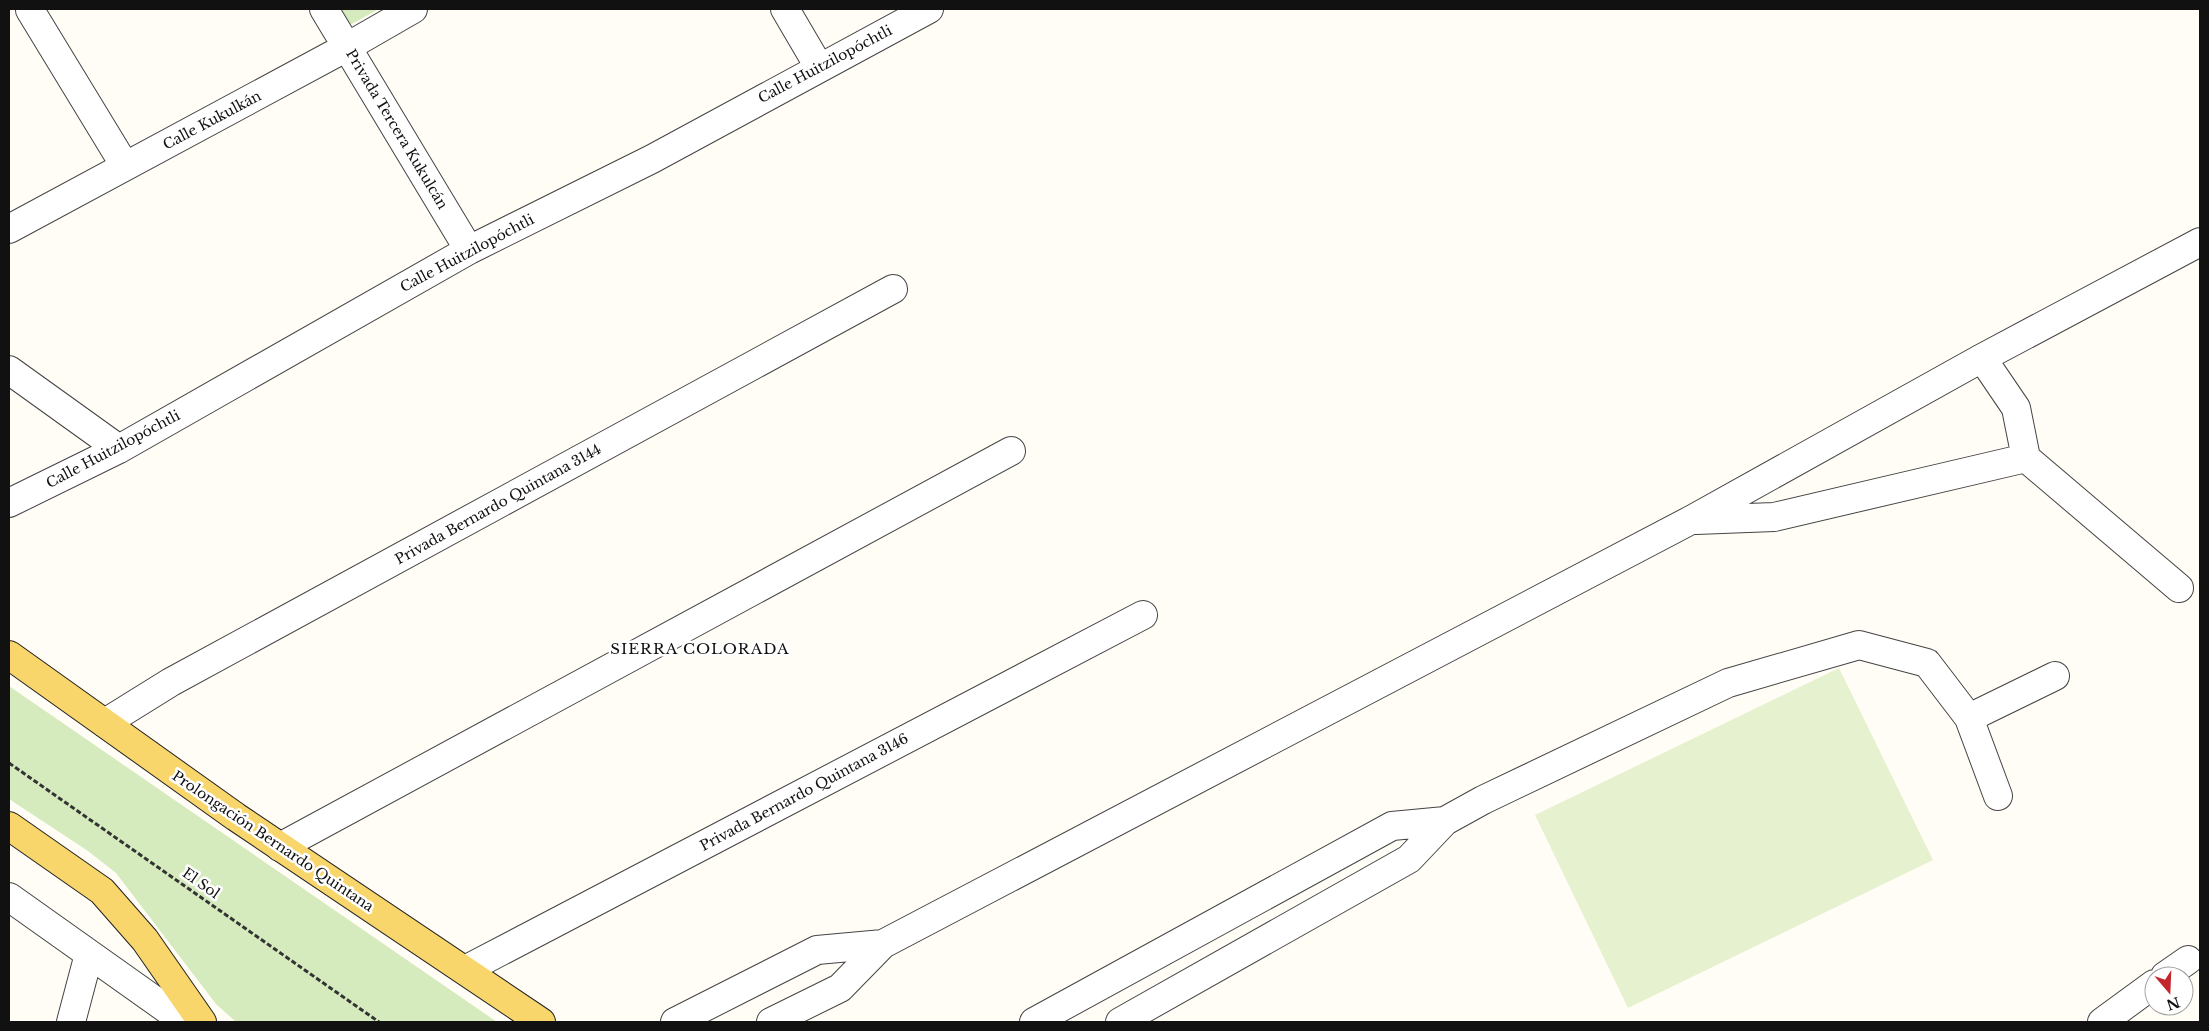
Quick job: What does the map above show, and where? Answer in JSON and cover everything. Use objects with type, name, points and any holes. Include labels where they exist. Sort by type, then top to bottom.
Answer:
[{"type":"main road","name":"Prolongación Bernardo Quintana","points":[[9,655],[280,847],[541,1022]]},
{"type":"main road","points":[[9,826],[102,891],[145,940],[202,1022]]},
{"type":"street","name":"Privada Tercera Kukulcán","points":[[324,9],[469,250]]},
{"type":"street","name":"Calle Kukulkán","points":[[9,229],[414,9]]},
{"type":"street","points":[[785,9],[819,67]]},
{"type":"street","name":"Calle Huitzilopóchtli","points":[[9,503],[119,449],[469,250],[652,159],[929,9]]},
{"type":"street","points":[[30,10],[125,166]]},
{"type":"street","points":[[771,1022],[840,988],[883,944],[1691,520],[1982,358],[2200,242]]},
{"type":"street","name":"Privada Bernardo Quintana 3144","points":[[105,723],[170,682],[894,289]]},
{"type":"street","points":[[1982,358],[2016,408],[2026,458],[2179,588]]},
{"type":"street","points":[[9,370],[119,449]]},
{"type":"street","points":[[280,847],[1011,451]]},
{"type":"street","points":[[1691,520],[1774,516],[2026,458]]},
{"type":"street","name":"Privada Bernardo Quintana 3146","points":[[465,970],[1143,615]]},
{"type":"street","points":[[1120,1022],[1409,859],[1445,821],[1484,800],[1728,683],[1859,645],[1927,663],[1969,718],[1998,796]]},
{"type":"street","points":[[1969,718],[2056,676]]},
{"type":"street","points":[[1034,1022],[1392,826],[1445,821]]},
{"type":"street","points":[[1392,826],[1409,859]]},
{"type":"street","points":[[9,897],[185,1022]]},
{"type":"street","points":[[675,1022],[817,950],[883,944]]},
{"type":"street","points":[[71,1022],[89,954]]},
{"type":"street","points":[[2179,966],[2188,960]]},
{"type":"street","points":[[2102,1022],[2144,991]]},
{"type":"path","name":"El Sol","points":[[9,763],[379,1022]]},
{"type":"green space","points":[[335,9],[379,9],[346,27]]},
{"type":"green space","points":[[1839,668],[1933,860],[1628,1008],[1535,815]]},
{"type":"green space","points":[[9,686],[497,1022],[236,1022],[216,1004],[116,873],[88,851],[9,799]]},
{"type":"district","name":"SIERRA COLORADA","points":[[700,649]]}]
